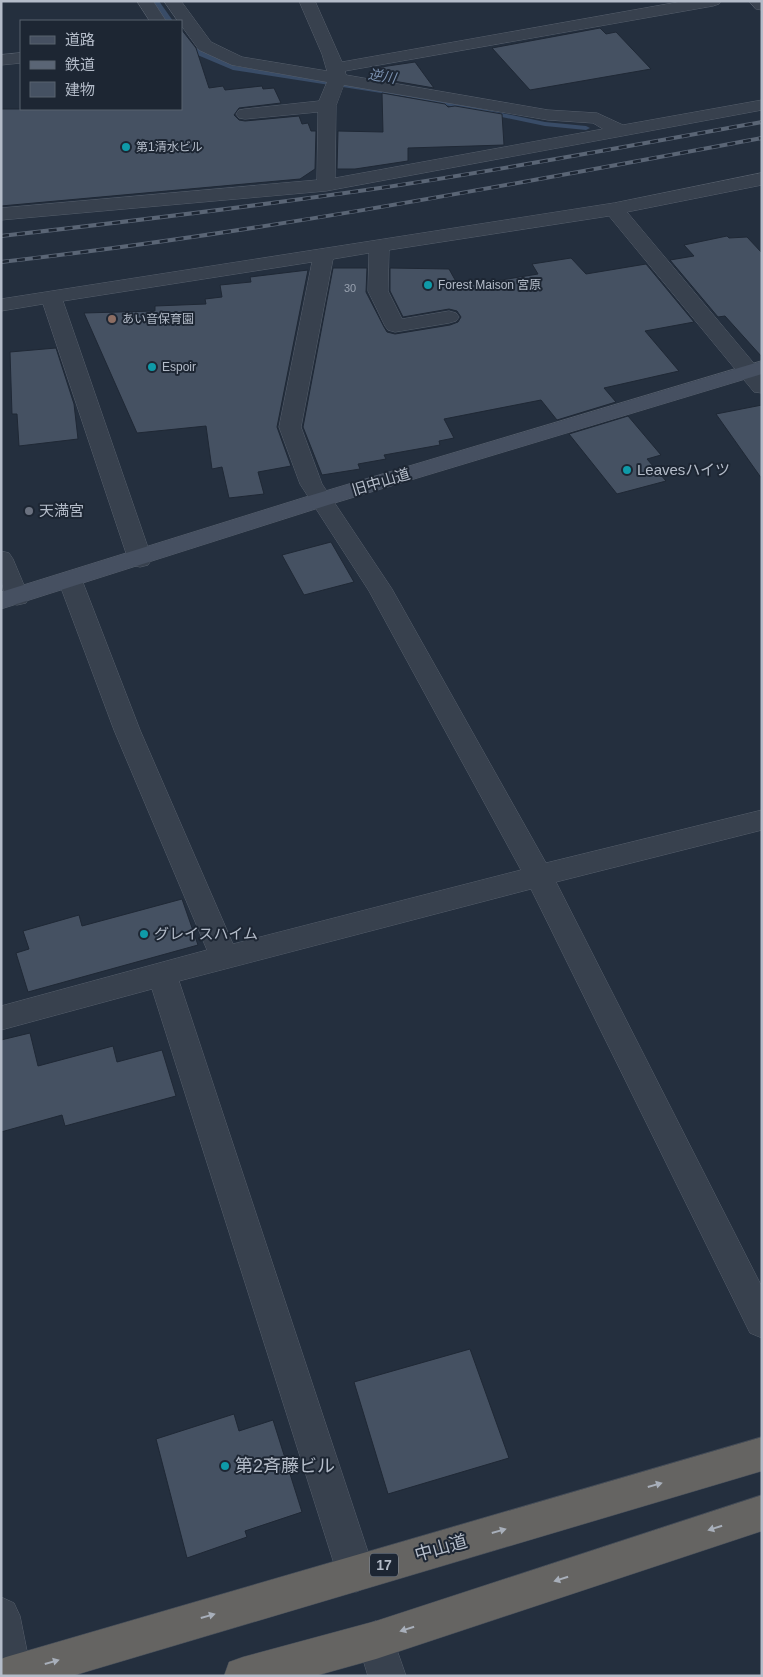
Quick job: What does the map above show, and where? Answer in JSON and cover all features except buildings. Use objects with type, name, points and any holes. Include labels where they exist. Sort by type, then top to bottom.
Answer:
[{"type":"highway","name":"中山道","points":[[10,1675],[762,1454]]},
{"type":"highway","points":[[243,1676],[376,1640],[762,1513]]},
{"type":"main road","name":"旧中山道","points":[[9,599],[140,559],[320,500],[758,375]]},
{"type":"street","points":[[145,1],[157,20]]},
{"type":"street","points":[[172,1],[200,40],[213,51],[238,61],[334,86],[548,115],[597,118],[620,131]]},
{"type":"street","points":[[306,1],[334,86],[326,184]]},
{"type":"street","points":[[245,114],[334,86],[713,1]]},
{"type":"street","points":[[757,1],[762,5]]},
{"type":"street","points":[[182,42],[200,40]]},
{"type":"street","points":[[1,60],[20,58]]},
{"type":"street","points":[[1,214],[326,184],[762,105]]},
{"type":"street","points":[[1,305],[614,210],[762,179]]},
{"type":"street","points":[[614,210],[758,375]]},
{"type":"street","points":[[379,246],[378,291],[395,326],[449,317]]},
{"type":"street","points":[[324,254],[290,426],[311,484],[380,589],[538,875],[762,1322]]},
{"type":"street","points":[[52,297],[140,559]]},
{"type":"street","points":[[1,559],[9,599]]},
{"type":"street","points":[[70,580],[127,730],[224,956]]},
{"type":"street","points":[[1,1018],[224,956],[538,875],[762,820]]},
{"type":"street","points":[[162,974],[356,1573]]},
{"type":"street","points":[[1,1616],[10,1675]]},
{"type":"street","points":[[376,1640],[387,1676]]},
{"type":"waterway","name":"逆川","points":[[155,1],[168,20]]},
{"type":"waterway","name":"逆川","points":[[184,40],[191,49],[233,68],[407,95],[545,124],[586,128]]},
{"type":"railway","points":[[1,236],[187,214],[422,182],[762,122]]},
{"type":"railway","points":[[1,262],[192,237],[383,207],[762,138]]},
{"type":"place","name":"第1清水ビル","points":[[126,147]]},
{"type":"place","name":"Forest Maison 宮原","points":[[428,285]]},
{"type":"place","name":"あい音保育園","points":[[112,319]]},
{"type":"place","name":"Espoir","points":[[152,367]]},
{"type":"place","name":"Leavesハイツ","points":[[627,470]]},
{"type":"place","name":"天満宮","points":[[29,511]]},
{"type":"place","name":"グレイスハイム","points":[[144,934]]},
{"type":"place","name":"第2斉藤ビル","points":[[225,1466]]}]
